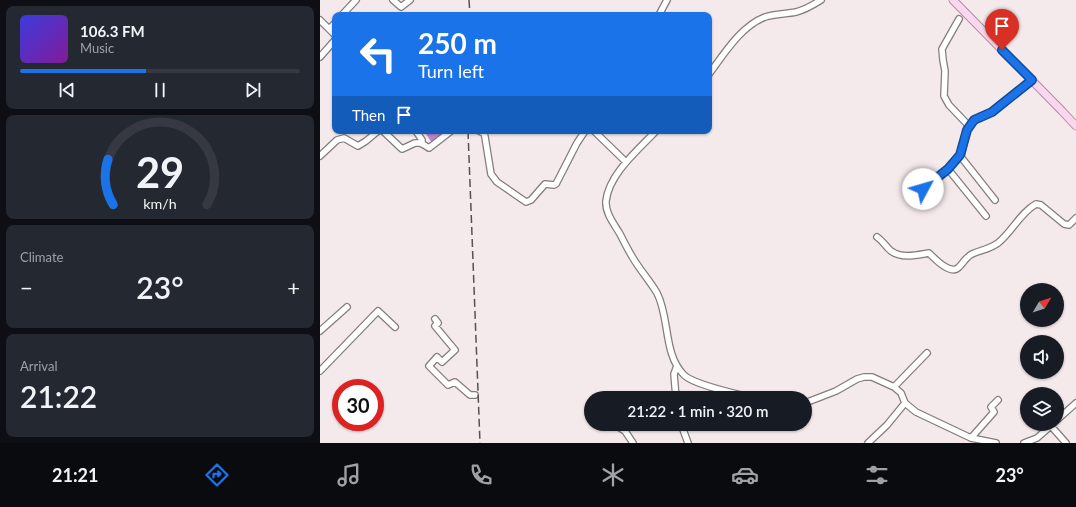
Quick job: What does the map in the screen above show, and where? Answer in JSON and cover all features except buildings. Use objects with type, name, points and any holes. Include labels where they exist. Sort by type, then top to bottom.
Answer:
[{"type":"main road","points":[[953,0],[1076,126]]},
{"type":"street","points":[[345,12],[356,0]]},
{"type":"street","points":[[393,0],[401,7],[410,0]]},
{"type":"street","points":[[660,12],[667,0]]},
{"type":"street","points":[[712,70],[739,35],[758,21],[765,17],[796,12],[808,8],[820,0]]},
{"type":"street","points":[[959,19],[942,49],[946,71],[944,96],[948,105],[969,126]]},
{"type":"street","points":[[320,20],[332,32]]},
{"type":"street","points":[[329,30],[332,26]]},
{"type":"street","points":[[320,57],[332,43]]},
{"type":"street","points":[[923,189],[948,169],[960,155],[964,137],[969,126],[974,120],[992,112],[1032,80]]},
{"type":"street","points":[[320,156],[341,138],[346,139],[358,146],[366,142],[375,134]]},
{"type":"street","points":[[386,134],[402,149],[415,143],[421,143],[428,148],[432,147],[447,134]]},
{"type":"street","points":[[418,134],[422,140],[422,144]]},
{"type":"street","points":[[484,134],[489,169],[494,179],[526,202],[531,200],[545,184],[556,184],[583,134]]},
{"type":"street","points":[[597,134],[626,162]]},
{"type":"street","points":[[653,134],[626,162],[612,183],[606,202],[611,221],[632,257],[657,294],[665,321],[669,342],[677,366],[685,376],[691,380],[725,391]]},
{"type":"street","points":[[960,155],[995,200]]},
{"type":"street","points":[[948,169],[986,216]]},
{"type":"street","points":[[877,237],[892,252],[900,255],[922,255],[929,253],[948,269],[955,269],[959,267],[970,254],[989,249],[998,243],[1020,218],[1036,204],[1041,205],[1064,224],[1069,225],[1076,218]]},
{"type":"street","points":[[320,331],[347,307]]},
{"type":"street","points":[[320,370],[378,311],[395,328]]},
{"type":"street","points":[[435,319],[438,323],[435,326],[455,350],[442,362],[438,357],[429,366],[448,385],[455,382],[470,395],[475,395]]},
{"type":"street","points":[[894,387],[926,354]]},
{"type":"street","points":[[675,391],[674,374],[677,366]]},
{"type":"street","points":[[812,401],[836,391],[857,379],[872,377],[894,387],[901,393],[905,403],[916,412],[971,438],[996,443]]},
{"type":"street","points":[[971,438],[994,412],[991,407],[998,400]]},
{"type":"street","points":[[868,443],[887,425],[905,403]]},
{"type":"street","points":[[1064,414],[1076,403]]},
{"type":"street","points":[[625,431],[633,443]]},
{"type":"street","points":[[684,431],[688,443]]},
{"type":"street","points":[[1024,443],[1037,438],[1045,431]]},
{"type":"street","points":[[1057,431],[1066,443]]},
{"type":"shaded area","points":[[426,134],[446,134],[432,143]]},
{"type":"railway","points":[[469,0],[470,12]]},
{"type":"railway","points":[[468,134],[480,443]]},
{"type":"route","points":[[923,189],[948,169],[960,155],[964,137],[969,126],[974,120],[992,112],[1032,80],[1002,50]]}]
